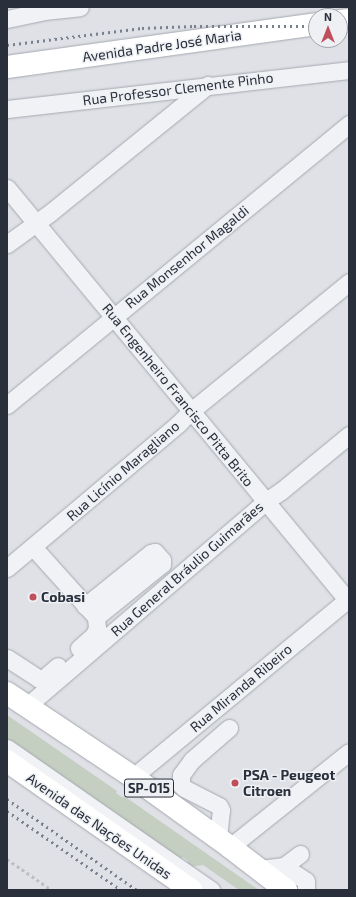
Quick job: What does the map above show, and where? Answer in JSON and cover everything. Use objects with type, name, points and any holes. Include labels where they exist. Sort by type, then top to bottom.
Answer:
[{"type":"main road","name":"Avenida Padre José Maria","points":[[7,67],[308,25]]},
{"type":"main road","name":"SP-015","points":[[7,692],[133,777],[177,796],[224,843],[259,869],[301,882]]},
{"type":"main road","name":"Avenida das Nações Unidas","points":[[7,761],[191,890]]},
{"type":"street","points":[[7,19],[44,10],[80,7]]},
{"type":"street","name":"Rua Professor Clemente Pinho","points":[[7,109],[349,70]]},
{"type":"street","points":[[7,244],[36,221],[51,212],[208,85]]},
{"type":"street","name":"Rua Monsenhor Magaldi","points":[[7,405],[349,124]]},
{"type":"street","name":"Rua Engenheiro Francisco Pitta Brito","points":[[7,188],[36,221],[191,412],[348,600]]},
{"type":"street","name":"Rua Licínio Maragliano","points":[[7,568],[191,412],[349,282]]},
{"type":"street","name":"Rua General Bráulio Guimarães","points":[[27,706],[266,501],[281,491],[349,435]]},
{"type":"street","points":[[7,658],[34,677],[39,679],[44,678],[94,635],[97,628],[91,611],[33,547]]},
{"type":"street","name":"Rua Miranda Ribeiro","points":[[133,777],[348,600]]},
{"type":"street","points":[[177,796],[181,785],[181,775],[186,766],[229,728]]},
{"type":"street","points":[[7,748],[211,890]]},
{"type":"street","points":[[224,843],[349,752]]},
{"type":"street","points":[[284,866],[300,854]]},
{"type":"street","points":[[259,869],[278,865],[284,866],[301,882]]},
{"type":"path","points":[[7,859],[52,890]]},
{"type":"green space","points":[[7,715],[117,791],[116,793],[123,798],[124,796],[259,890],[239,890],[203,865],[190,867],[186,864],[188,861],[183,857],[180,860],[7,740]]},
{"type":"railway","points":[[7,45],[142,28],[194,26],[308,26]]},
{"type":"railway","points":[[7,799],[137,890]]},
{"type":"railway","points":[[7,811],[121,890]]},
{"type":"place","name":"Cobasi","points":[[33,597]]},
{"type":"place","name":"PSA - Peugeot Citroen","points":[[235,783]]}]
